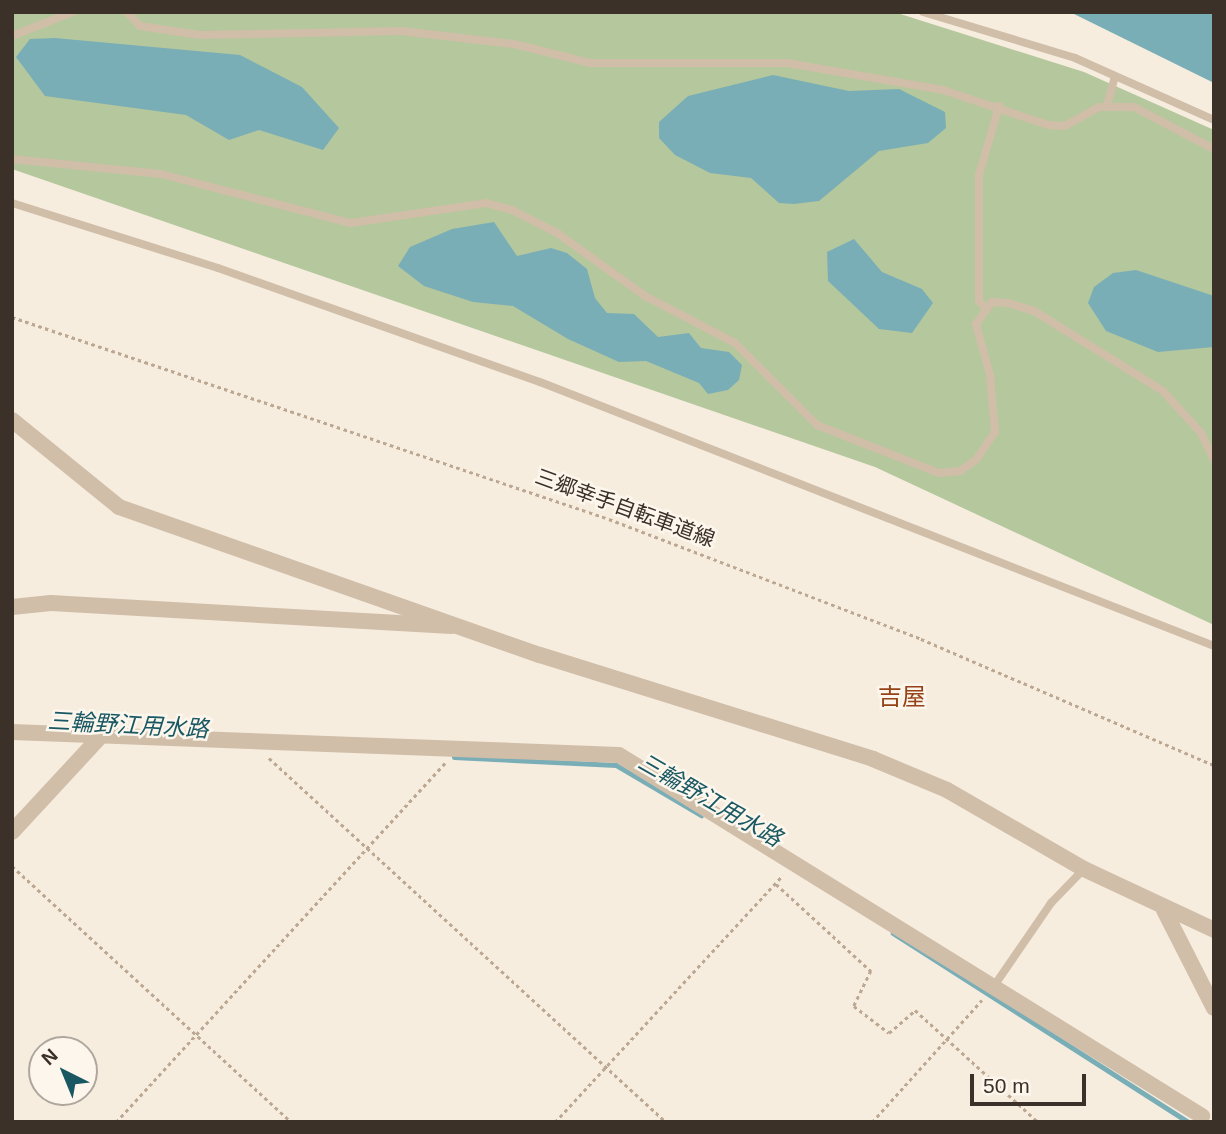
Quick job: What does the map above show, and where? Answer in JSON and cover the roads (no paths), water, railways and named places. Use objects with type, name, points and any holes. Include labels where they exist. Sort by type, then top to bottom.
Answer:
[{"type":"street","points":[[12,420],[119,507],[460,626],[873,759],[947,790],[1084,869],[1164,910],[1214,930]]},
{"type":"street","points":[[12,607],[51,603],[460,626]]},
{"type":"street","points":[[12,732],[620,755],[994,986],[1198,1119],[1214,1103]]},
{"type":"street","points":[[12,832],[101,736]]},
{"type":"street","points":[[1164,910],[1214,1008]]},
{"type":"lane","points":[[12,36],[73,12]]},
{"type":"lane","points":[[127,12],[140,26],[161,33],[254,39],[401,31],[514,44],[590,63],[787,63],[889,78],[1065,125],[1107,106],[1156,114],[1214,149]]},
{"type":"lane","points":[[923,12],[1075,58],[1214,120]]},
{"type":"lane","points":[[1107,106],[1115,77]]},
{"type":"lane","points":[[985,308],[979,301],[979,175],[999,106]]},
{"type":"lane","points":[[12,159],[161,174],[351,223],[486,203],[512,210],[557,233],[645,296],[735,343],[817,425],[939,473],[960,471],[976,460],[995,432],[990,375],[976,324],[985,308],[992,302],[1034,312],[1151,382],[1187,415],[1214,460]]},
{"type":"lane","points":[[12,203],[218,268],[540,382],[1214,646]]},
{"type":"lane","points":[[994,986],[1051,903],[1084,869]]},
{"type":"water","points":[[1070,12],[1214,12],[1214,83]]},
{"type":"water","points":[[55,38],[240,55],[302,87],[339,128],[323,150],[259,130],[229,140],[186,115],[45,96],[16,57],[30,39]]},
{"type":"water","points":[[773,75],[849,91],[899,89],[945,112],[946,128],[928,143],[879,151],[819,201],[794,204],[779,203],[751,178],[710,173],[675,155],[659,138],[659,122],[688,96]]},
{"type":"water","points":[[494,222],[517,256],[551,248],[567,253],[587,269],[595,298],[607,313],[634,314],[658,337],[689,333],[701,348],[729,352],[742,365],[739,380],[728,390],[708,394],[699,383],[646,361],[619,362],[568,339],[513,306],[473,302],[424,286],[398,266],[410,247],[452,229]]},
{"type":"water","points":[[854,239],[882,272],[922,289],[933,303],[912,333],[879,329],[828,281],[827,252]]},
{"type":"water","points":[[1136,270],[1214,296],[1214,347],[1158,352],[1106,331],[1088,303],[1094,287],[1113,273]]},
{"type":"waterway","name":"三輪野江用水路","points":[[454,757],[616,765],[701,815]]},
{"type":"waterway","name":"三輪野江用水路","points":[[893,933],[1189,1122]]},
{"type":"district","name":"吉屋","points":[[902,697]]}]
